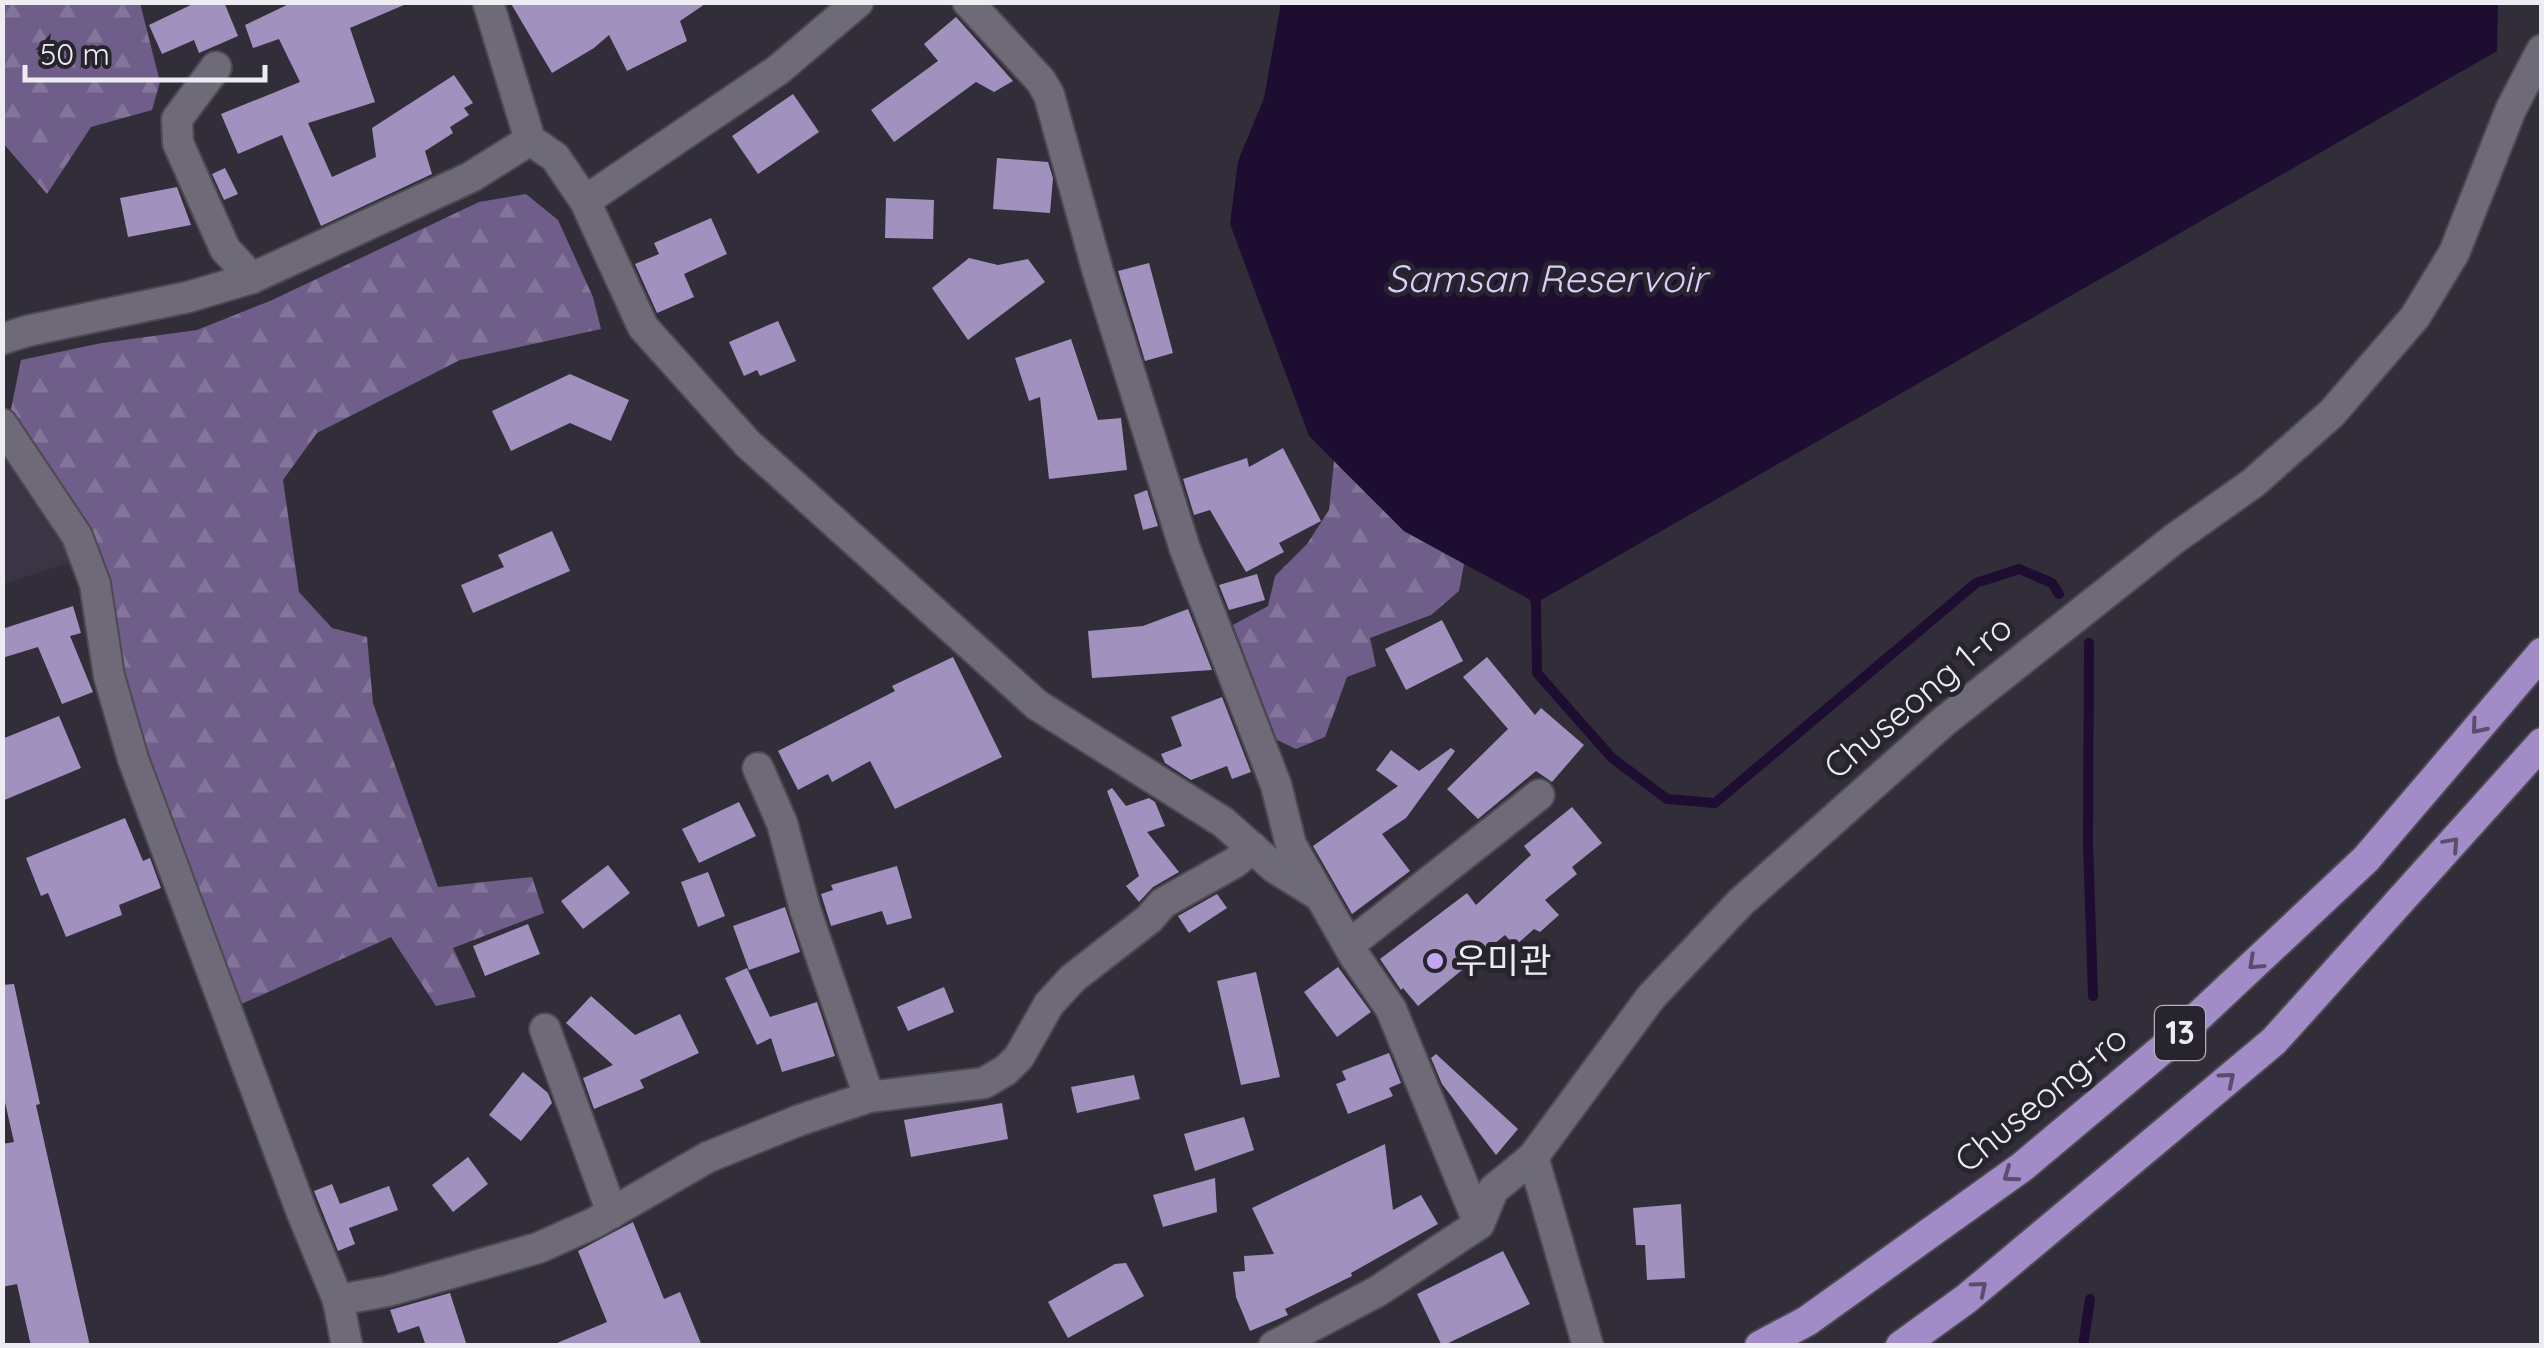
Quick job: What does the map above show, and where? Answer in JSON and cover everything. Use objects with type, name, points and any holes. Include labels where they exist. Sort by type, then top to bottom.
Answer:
[{"type":"main road","name":"Chuseong-ro","points":[[1760,1346],[1807,1321],[2022,1167],[2171,1042],[2366,859],[2542,652]]},
{"type":"main road","name":"13","points":[[1901,1346],[1966,1300],[2274,1041],[2542,743]]},
{"type":"street","points":[[488,2],[530,140],[556,157],[585,201],[643,327],[748,444],[1037,706],[1210,814],[1275,868],[1322,897]]},
{"type":"street","points":[[968,2],[1041,81],[1049,95],[1098,272],[1185,550],[1276,785],[1291,845],[1391,1009],[1479,1224]]},
{"type":"street","points":[[585,201],[778,70],[838,8]]},
{"type":"street","name":"Chuseong 1-ro","points":[[1274,1346],[1378,1292],[1479,1224],[1493,1190],[1534,1157],[1651,997],[1742,902],[1942,723],[2174,539],[2252,483],[2332,413],[2415,317],[2454,253],[2512,109],[2542,50]]},
{"type":"street","points":[[216,67],[177,120],[178,144],[225,249],[252,278]]},
{"type":"street","points":[[2,339],[188,297],[252,278],[470,177],[530,140]]},
{"type":"street","points":[[2,424],[77,536],[95,584],[109,676],[133,760],[300,1210],[338,1300],[346,1346]]},
{"type":"street","points":[[758,768],[782,824],[805,910],[869,1097]]},
{"type":"street","points":[[1349,945],[1539,795]]},
{"type":"street","points":[[338,1300],[388,1291],[538,1248],[612,1214],[708,1157],[869,1097],[984,1083],[1019,1057],[1049,1004],[1073,978],[1149,919],[1163,902],[1234,863],[1253,848]]},
{"type":"street","points":[[545,1028],[612,1214]]},
{"type":"street","points":[[1534,1157],[1588,1346]]},
{"type":"shaded area","points":[[2,444],[75,561],[3,584],[2,584]]},
{"type":"green space","points":[[2,3],[140,3],[160,82],[152,110],[91,127],[47,194],[3,143]]},
{"type":"green space","points":[[526,194],[558,220],[593,297],[601,329],[460,360],[317,433],[283,480],[299,592],[332,628],[367,637],[373,703],[438,887],[532,877],[544,913],[453,948],[476,997],[436,1006],[391,937],[237,1006],[117,677],[103,579],[9,419],[21,360],[102,343],[197,330],[270,301],[479,202]]},
{"type":"green space","points":[[1334,461],[1404,531],[1464,564],[1459,591],[1431,615],[1370,638],[1376,666],[1347,677],[1325,737],[1296,749],[1277,740],[1233,625],[1268,606],[1275,576],[1307,544],[1329,510]]},
{"type":"water","name":"Samsan Reservoir","points":[[2498,2],[2497,51],[1536,603],[1404,531],[1309,436],[1230,224],[1238,161],[1264,98],[1281,3]]},
{"type":"building","points":[[197,2],[224,2],[238,36],[199,53],[194,40],[162,54],[149,25]]},
{"type":"building","points":[[293,2],[411,2],[350,28],[375,102],[308,123],[332,177],[376,157],[372,128],[454,75],[473,103],[464,108],[469,115],[450,127],[453,133],[425,151],[432,174],[321,226],[282,135],[238,154],[221,114],[300,82],[279,39],[253,48],[245,25]]},
{"type":"building","points":[[510,2],[708,2],[680,21],[687,41],[627,71],[609,35],[552,73]]},
{"type":"building","points":[[956,17],[1013,81],[994,92],[976,82],[894,142],[871,110],[938,61],[924,44]]},
{"type":"building","points":[[793,94],[819,132],[758,174],[732,136]]},
{"type":"building","points":[[997,158],[1048,162],[1053,178],[1050,213],[993,209]]},
{"type":"building","points":[[225,168],[238,194],[224,200],[212,174]]},
{"type":"building","points":[[177,187],[191,225],[128,237],[120,198]]},
{"type":"building","points":[[886,198],[934,200],[933,239],[885,238]]},
{"type":"building","points":[[711,218],[727,254],[684,274],[694,297],[657,313],[635,264],[659,254],[654,243]]},
{"type":"building","points":[[969,258],[998,265],[1028,259],[1045,282],[968,340],[932,288]]},
{"type":"building","points":[[1149,263],[1173,353],[1145,361],[1118,271]]},
{"type":"building","points":[[778,321],[796,361],[760,376],[757,370],[744,376],[729,342]]},
{"type":"building","points":[[1071,339],[1098,420],[1121,418],[1127,470],[1049,479],[1040,397],[1029,401],[1015,358]]},
{"type":"building","points":[[570,374],[629,400],[611,441],[570,423],[511,451],[492,411]]},
{"type":"building","points":[[1283,448],[1321,521],[1279,543],[1284,552],[1246,572],[1210,510],[1194,515],[1183,479],[1247,458],[1249,467]]},
{"type":"building","points":[[1147,490],[1158,526],[1143,530],[1134,495]]},
{"type":"building","points":[[552,531],[570,571],[473,613],[461,585],[504,567],[498,555]]},
{"type":"building","points":[[1257,574],[1265,600],[1229,610],[1219,585]]},
{"type":"building","points":[[73,606],[81,633],[70,636],[93,692],[62,704],[38,647],[2,658],[2,629]]},
{"type":"building","points":[[1188,609],[1212,670],[1092,678],[1088,631],[1143,626]]},
{"type":"building","points":[[1442,620],[1463,661],[1406,690],[1385,649]]},
{"type":"building","points":[[953,657],[1002,757],[895,809],[870,761],[832,782],[828,774],[798,790],[778,751],[895,691],[892,686]]},
{"type":"building","points":[[1487,657],[1535,715],[1541,708],[1584,745],[1552,782],[1536,771],[1478,819],[1447,789],[1508,729],[1463,677]]},
{"type":"building","points":[[1222,697],[1251,772],[1232,779],[1227,766],[1191,780],[1165,763],[1161,754],[1182,746],[1171,717]]},
{"type":"building","points":[[59,716],[81,768],[2,801],[2,739]]},
{"type":"building","points":[[1451,748],[1455,751],[1406,818],[1382,834],[1410,871],[1352,914],[1313,846],[1398,786],[1376,770],[1391,750],[1419,771]]},
{"type":"building","points":[[1112,788],[1126,806],[1149,798],[1155,802],[1165,826],[1147,832],[1179,872],[1153,887],[1139,902],[1126,886],[1139,876],[1107,791]]},
{"type":"building","points":[[739,802],[756,836],[699,863],[682,829]]},
{"type":"building","points":[[1572,807],[1602,843],[1572,867],[1577,874],[1545,900],[1559,915],[1515,946],[1505,935],[1418,1006],[1401,990],[1380,959],[1467,893],[1476,905],[1531,855],[1524,846]]},
{"type":"building","points":[[125,818],[143,861],[150,858],[161,888],[119,905],[122,915],[66,937],[48,893],[41,896],[26,858]]},
{"type":"building","points":[[608,865],[630,893],[583,929],[561,901]]},
{"type":"building","points":[[897,866],[912,918],[887,925],[882,911],[831,926],[821,894],[833,890],[831,885]]},
{"type":"building","points":[[708,872],[725,916],[698,927],[681,882]]},
{"type":"building","points":[[1217,894],[1227,908],[1189,933],[1178,916]]},
{"type":"building","points":[[785,907],[800,952],[749,970],[733,926]]},
{"type":"building","points":[[528,924],[540,954],[485,976],[473,946]]},
{"type":"building","points":[[1338,967],[1371,1012],[1337,1037],[1304,992]]},
{"type":"building","points":[[747,968],[770,1017],[817,1002],[835,1056],[782,1072],[771,1038],[757,1045],[725,978]]},
{"type":"building","points":[[1256,972],[1280,1077],[1241,1085],[1217,981]]},
{"type":"building","points":[[14,984],[40,1104],[36,1105],[90,1346],[31,1346],[17,1284],[2,1287],[2,1144],[14,1142],[2,1089],[2,985]]},
{"type":"building","points":[[944,987],[954,1012],[908,1031],[897,1007]]},
{"type":"building","points":[[591,996],[635,1035],[680,1014],[699,1053],[640,1080],[644,1088],[594,1109],[583,1078],[613,1065],[566,1023]]},
{"type":"building","points":[[1389,1053],[1401,1083],[1389,1088],[1393,1096],[1348,1114],[1336,1084],[1346,1080],[1342,1071]]},
{"type":"building","points":[[1436,1054],[1518,1129],[1496,1155],[1442,1084],[1431,1058]]},
{"type":"building","points":[[523,1072],[548,1093],[552,1103],[521,1141],[489,1115]]},
{"type":"building","points":[[1134,1075],[1140,1099],[1077,1113],[1071,1087]]},
{"type":"building","points":[[1002,1103],[1008,1139],[911,1157],[904,1120]]},
{"type":"building","points":[[1244,1117],[1254,1150],[1195,1171],[1184,1134]]},
{"type":"building","points":[[1385,1144],[1393,1210],[1421,1195],[1438,1224],[1351,1273],[1352,1276],[1285,1309],[1288,1315],[1250,1331],[1236,1297],[1233,1272],[1245,1271],[1244,1256],[1274,1254],[1252,1208]]},
{"type":"building","points":[[468,1157],[488,1184],[453,1212],[432,1185]]},
{"type":"building","points":[[1215,1178],[1217,1212],[1163,1227],[1153,1195]]},
{"type":"building","points":[[332,1184],[340,1204],[389,1186],[398,1210],[349,1228],[355,1244],[338,1251],[314,1191]]},
{"type":"building","points":[[1681,1204],[1685,1278],[1647,1280],[1645,1245],[1636,1245],[1633,1208]]},
{"type":"building","points":[[633,1222],[664,1299],[680,1292],[702,1346],[550,1346],[607,1322],[578,1251]]},
{"type":"building","points":[[1503,1251],[1530,1304],[1442,1346],[1417,1294]]},
{"type":"building","points":[[1126,1263],[1144,1296],[1068,1338],[1048,1302],[1115,1264]]},
{"type":"building","points":[[450,1293],[467,1346],[426,1346],[419,1326],[398,1333],[390,1310]]},
{"type":"waterway","points":[[1532,590],[1536,603],[1537,673],[1612,758],[1667,799],[1715,803],[1976,583],[2019,569],[2052,583],[2059,594]]},
{"type":"waterway","points":[[2089,643],[2088,842],[2093,996]]},
{"type":"waterway","points":[[2083,1346],[2090,1299]]},
{"type":"place","name":"우미관","points":[[1435,961]]}]
